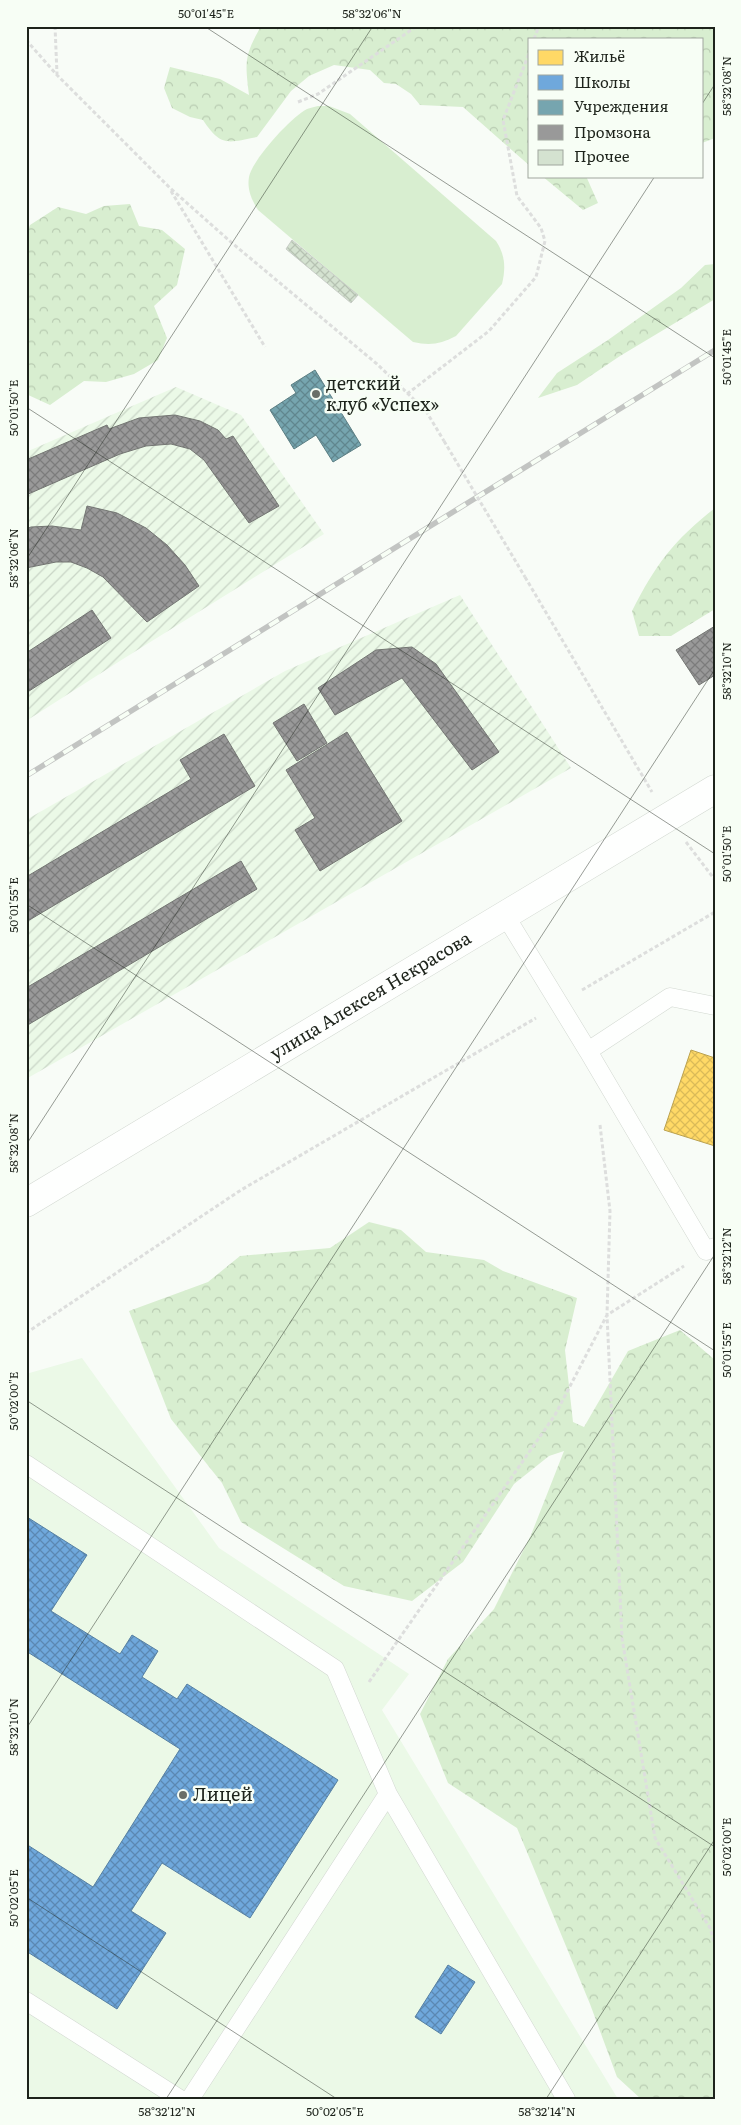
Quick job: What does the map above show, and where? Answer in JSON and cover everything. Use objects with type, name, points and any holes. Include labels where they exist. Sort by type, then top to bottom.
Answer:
[{"type":"street","name":"улица Алексея Некрасова","points":[[26,1203],[715,788]]},
{"type":"lane","points":[[505,915],[711,1249]]},
{"type":"lane","points":[[588,1051],[670,996],[715,1006]]},
{"type":"lane","points":[[26,1464],[335,1669],[388,1794],[566,2099]]},
{"type":"lane","points":[[190,2099],[388,1794]]},
{"type":"lane","points":[[26,2001],[180,2099]]},
{"type":"path","points":[[55,26],[58,75]]},
{"type":"path","points":[[298,102],[318,94],[417,26]]},
{"type":"path","points":[[534,38],[539,26]]},
{"type":"path","points":[[26,40],[170,188],[232,243],[378,364],[426,411],[666,817],[715,880]]},
{"type":"path","points":[[407,394],[484,335],[536,277],[545,241],[541,228],[517,196],[503,120],[528,56]]},
{"type":"path","points":[[170,188],[265,347]]},
{"type":"path","points":[[26,1333],[241,1190],[715,912]]},
{"type":"path","points":[[598,1117],[610,1211],[607,1315],[622,1638],[655,1838],[710,1928],[715,1945]]},
{"type":"path","points":[[351,1707],[555,1415],[607,1315],[711,1249]]},
{"type":"shaded area","points":[[176,387],[241,415],[324,534],[26,721],[26,452]]},
{"type":"shaded area","points":[[460,595],[571,768],[26,1079],[26,820],[285,671]]},
{"type":"shaded area","points":[[82,1358],[219,1548],[409,1674],[382,1710],[618,2099],[26,2099],[26,1374]]},
{"type":"green space","points":[[261,26],[715,26],[715,138],[704,142],[704,38],[528,38],[528,164],[463,107],[420,105],[411,94],[396,84],[384,83],[370,70],[334,65],[309,76],[291,91],[257,137],[247,139],[226,141],[220,139],[209,129],[203,120],[190,117],[172,108],[164,88],[170,67],[220,79],[249,95],[247,59],[251,45]]},
{"type":"green space","points":[[329,106],[350,114],[496,241],[504,261],[502,284],[456,336],[435,344],[413,342],[258,210],[250,194],[249,186],[249,177],[257,160],[292,121],[307,109]]},
{"type":"green space","points":[[544,178],[587,178],[598,203],[583,210]]},
{"type":"green space","points":[[130,204],[139,226],[162,230],[185,249],[177,285],[154,306],[167,338],[158,360],[134,374],[106,382],[84,381],[50,405],[26,394],[26,234],[30,225],[58,207],[86,214],[104,206]]},
{"type":"green space","points":[[715,264],[715,299],[620,356],[577,385],[538,398],[557,373],[608,340],[681,288],[705,265]]},
{"type":"green space","points":[[715,508],[715,609],[671,636],[639,636],[632,611],[649,580],[667,554],[688,531]]},
{"type":"green space","points":[[369,1222],[401,1230],[426,1252],[484,1260],[503,1271],[577,1298],[565,1350],[573,1422],[584,1427],[628,1351],[680,1330],[715,1360],[715,2099],[641,2099],[617,2077],[590,2004],[517,1828],[448,1783],[420,1714],[448,1659],[494,1609],[531,1535],[564,1451],[549,1456],[514,1484],[463,1562],[412,1601],[344,1586],[241,1522],[222,1483],[171,1419],[129,1311],[208,1282],[240,1256],[330,1248]]},
{"type":"building: Жильё","points":[[691,1050],[715,1058],[715,1146],[664,1130]]},
{"type":"building: Школы","points":[[27,1517],[87,1555],[51,1611],[120,1654],[132,1635],[158,1651],[142,1677],[177,1699],[187,1684],[338,1780],[250,1918],[162,1863],[131,1911],[166,1933],[117,2009],[26,1951],[26,1844],[93,1887],[180,1749],[26,1651]]},
{"type":"building: Школы","points":[[448,1965],[475,1982],[441,2034],[415,2017]]},
{"type":"building: Учреждения","points":[[315,370],[361,445],[333,462],[316,435],[294,449],[270,410],[296,393],[291,385]]},
{"type":"building: Промзона","points":[[175,415],[200,421],[218,430],[226,439],[233,436],[279,506],[249,523],[204,460],[190,449],[171,444],[146,446],[120,454],[26,495],[26,460],[107,425],[109,429],[139,418]]},
{"type":"building: Промзона","points":[[87,506],[117,513],[146,528],[167,545],[185,565],[199,586],[147,622],[103,577],[87,568],[71,562],[56,562],[26,568],[26,529],[52,526],[81,530]]},
{"type":"building: Промзона","points":[[92,610],[111,638],[26,693],[26,653]]},
{"type":"building: Промзона","points":[[715,626],[715,675],[699,685],[676,650]]},
{"type":"building: Промзона","points":[[412,647],[436,664],[499,752],[472,770],[402,678],[335,715],[318,688],[376,650]]},
{"type":"building: Промзона","points":[[304,704],[327,743],[297,761],[273,723]]},
{"type":"building: Промзона","points":[[347,732],[402,821],[320,871],[295,830],[315,818],[286,770]]},
{"type":"building: Промзона","points":[[224,734],[255,786],[26,922],[26,877],[191,779],[180,760]]},
{"type":"building: Промзона","points":[[241,861],[257,889],[26,1026],[26,988]]},
{"type":"building: Прочее","points":[[292,240],[358,295],[351,303],[286,249]]},
{"type":"railway","points":[[26,776],[715,350]]},
{"type":"place","name":"детский клуб «Успех»","points":[[316,394]]},
{"type":"place","name":"Лицей","points":[[183,1795]]}]
